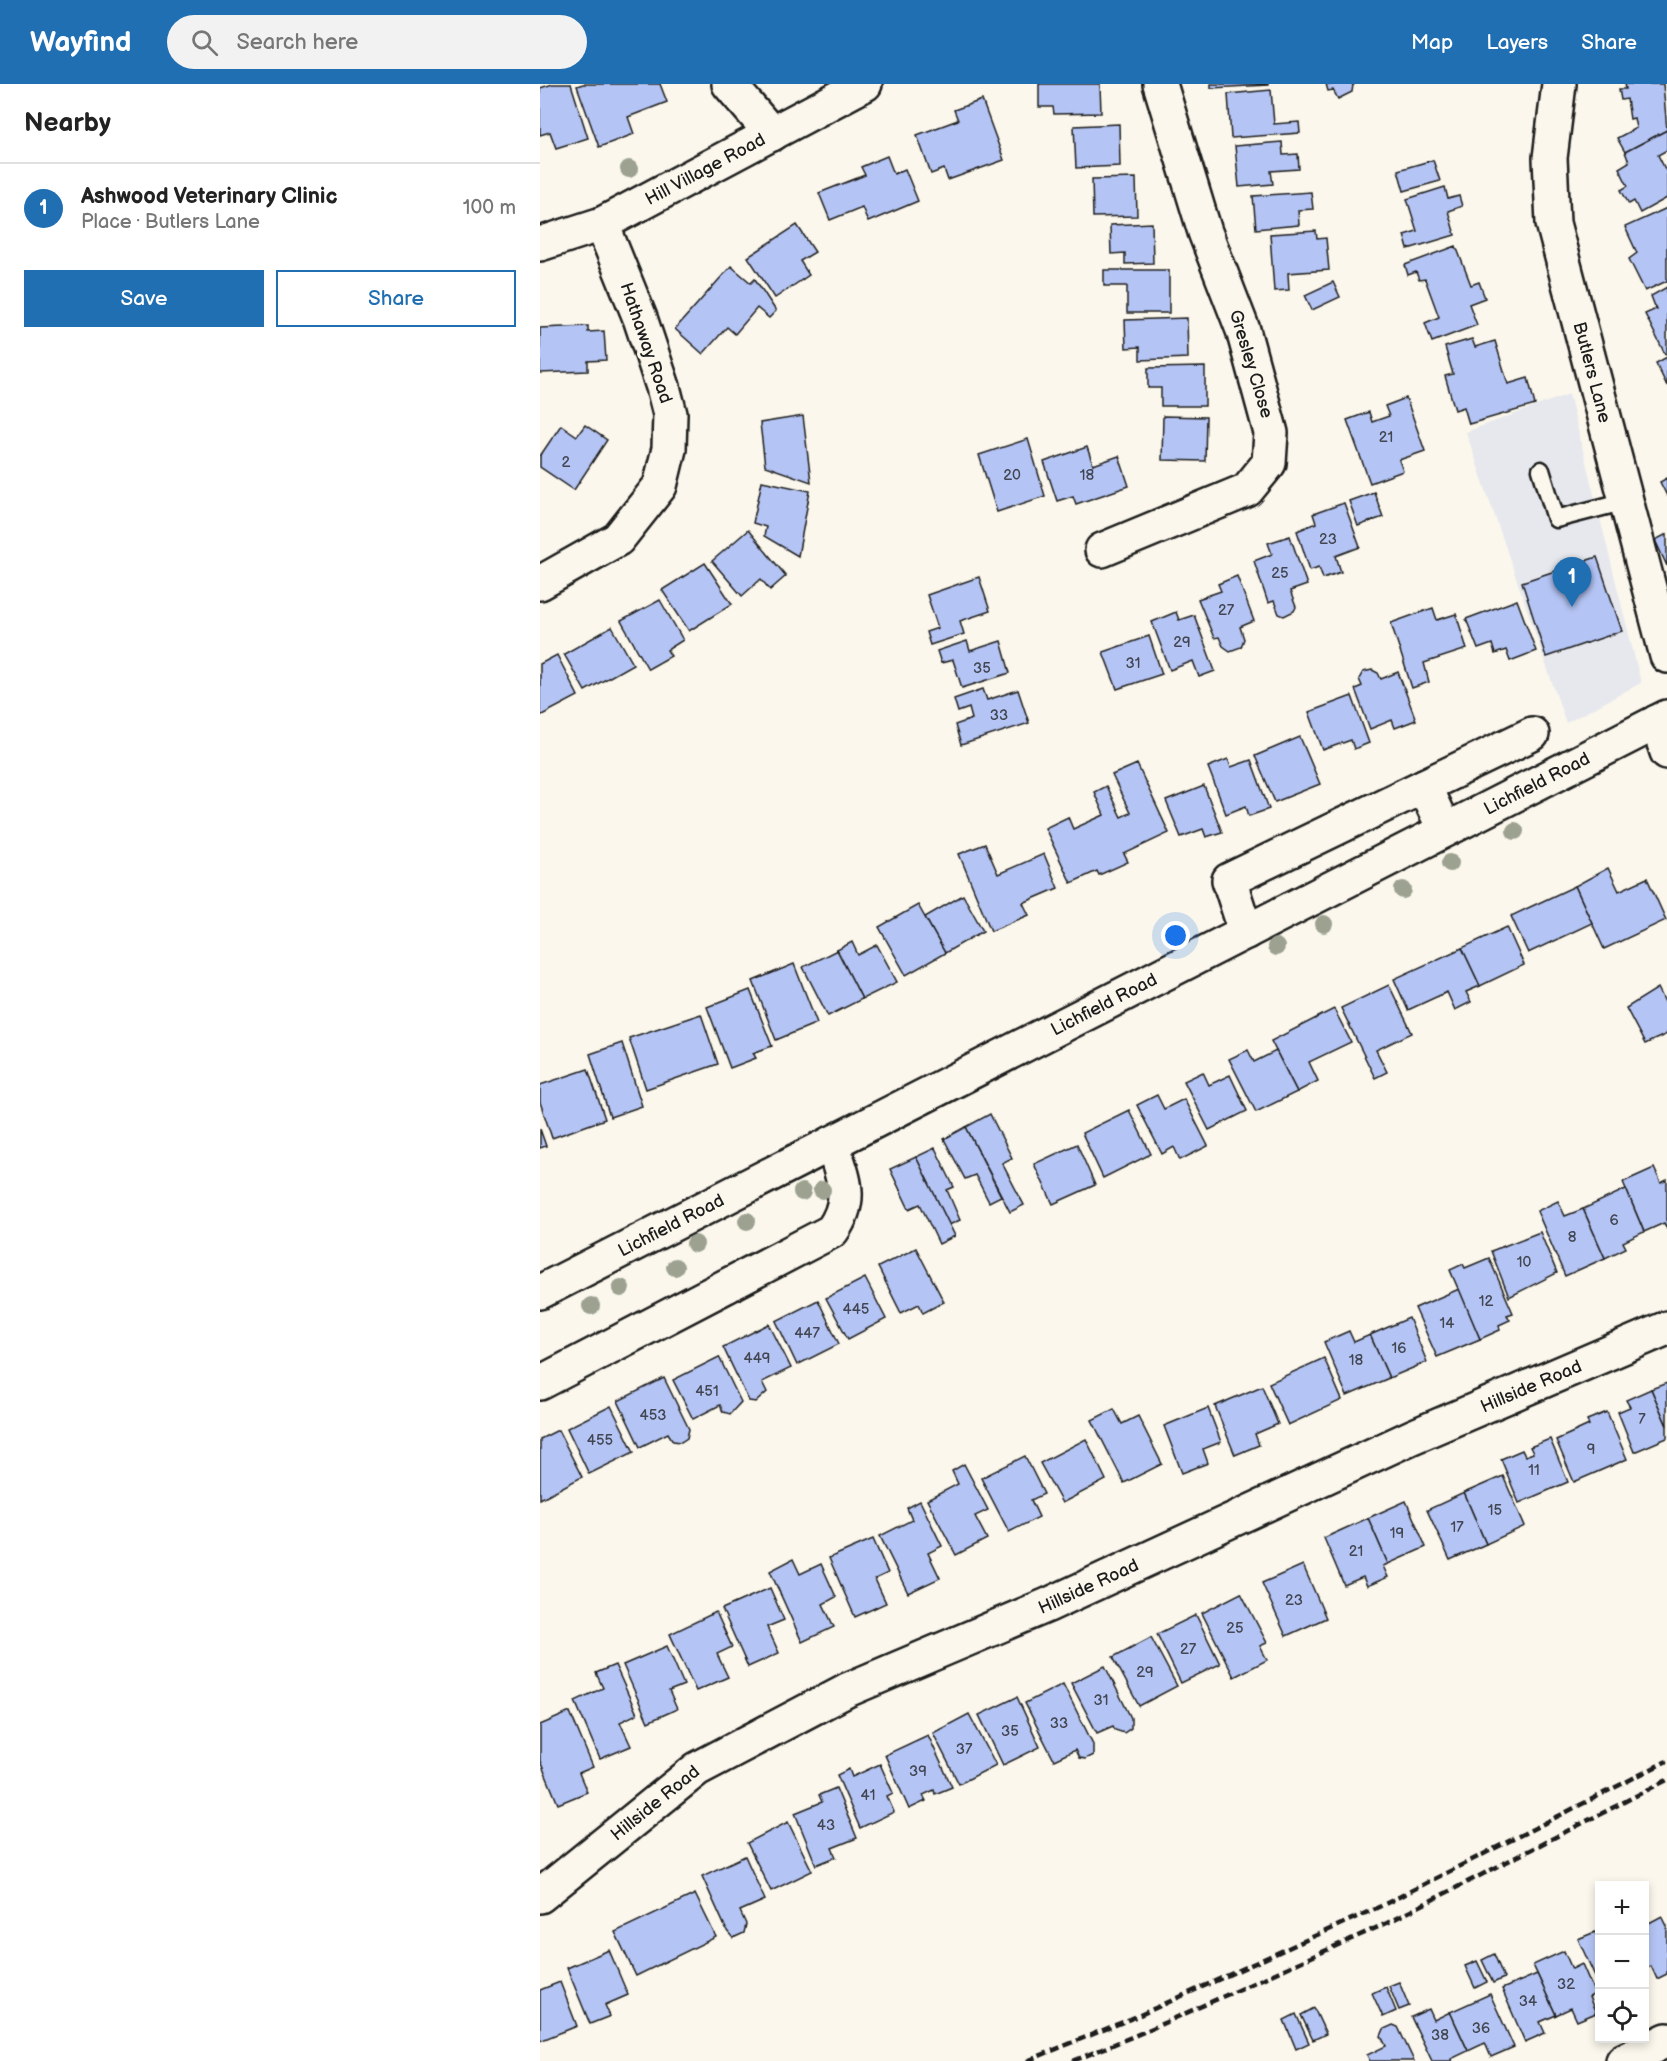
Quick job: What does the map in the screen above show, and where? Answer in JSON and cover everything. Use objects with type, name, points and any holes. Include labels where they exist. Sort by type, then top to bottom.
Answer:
[{"type":"street","points":[[729,84],[772,134]]},
{"type":"street","name":"Hill Village Road","points":[[540,244],[602,225],[865,84]]},
{"type":"street","name":"Gresley Close","points":[[1102,550],[1247,490],[1269,463],[1271,433],[1243,330],[1205,232],[1160,84]]},
{"type":"street","name":"Butlers Lane","points":[[1559,84],[1550,158],[1553,223],[1667,656]]},
{"type":"street","name":"Hathaway Road","points":[[540,583],[618,539],[660,486],[669,449],[670,414],[663,387],[640,318],[602,225]]},
{"type":"street","name":"Lichfield Road","points":[[540,1292],[1444,829],[1664,730]]},
{"type":"street","points":[[1246,932],[1229,880],[1532,734]]},
{"type":"street","points":[[1424,786],[1444,829]]},
{"type":"street","points":[[540,1383],[832,1231],[844,1214],[846,1190],[832,1143]]},
{"type":"street","name":"Hillside Road","points":[[540,1896],[697,1769],[847,1690],[1048,1605],[1412,1437],[1667,1328]]},
{"type":"street","points":[[1623,2061],[1667,2040]]},
{"type":"lane","points":[[1541,470],[1556,519],[1626,501]]},
{"type":"shaded area","points":[[1569,394],[1641,683],[1566,723],[1466,432]]},
{"type":"building","points":[[553,84],[571,84],[588,138],[556,148],[550,132],[540,135],[540,88]]},
{"type":"building","points":[[583,84],[660,84],[667,102],[628,117],[634,134],[599,147],[577,86]]},
{"type":"building","points":[[1039,84],[1100,84],[1101,113],[1054,114],[1053,107],[1039,107]]},
{"type":"building","points":[[1211,84],[1268,84],[1268,85],[1211,88]]},
{"type":"building","points":[[1326,84],[1355,84],[1352,92],[1338,99],[1333,90],[1328,91]]},
{"type":"building","points":[[1625,84],[1663,84],[1667,130],[1625,152],[1617,138],[1636,128],[1634,118],[1630,119],[1627,99],[1621,100],[1619,89],[1626,89]]},
{"type":"building","points":[[1271,90],[1274,124],[1299,122],[1300,133],[1231,138],[1228,94]]},
{"type":"building","points":[[982,100],[1004,160],[948,180],[944,169],[931,174],[917,135],[958,120],[954,110]]},
{"type":"building","points":[[1119,124],[1120,166],[1076,168],[1074,126]]},
{"type":"building","points":[[1667,130],[1667,150],[1658,155],[1667,173],[1667,198],[1640,213],[1634,201],[1629,204],[1621,190],[1628,186],[1619,168],[1629,162],[1625,152]]},
{"type":"building","points":[[1282,142],[1283,155],[1298,154],[1299,169],[1271,171],[1273,184],[1239,187],[1235,146]]},
{"type":"building","points":[[887,156],[894,174],[905,169],[918,201],[868,222],[862,207],[830,220],[819,193],[865,175],[861,167]]},
{"type":"building","points":[[1433,160],[1440,181],[1404,191],[1398,170]]},
{"type":"building","points":[[1136,178],[1137,216],[1093,217],[1092,179]]},
{"type":"building","points":[[1445,187],[1448,199],[1459,196],[1462,206],[1448,211],[1455,235],[1408,249],[1404,235],[1417,231],[1407,199]]},
{"type":"building","points":[[1311,192],[1313,209],[1298,210],[1299,225],[1256,229],[1253,196]]},
{"type":"building","points":[[1667,208],[1667,281],[1645,291],[1629,259],[1637,253],[1625,227]]},
{"type":"building","points":[[1152,223],[1153,263],[1125,264],[1125,253],[1111,254],[1110,225]]},
{"type":"building","points":[[797,225],[815,252],[800,261],[809,275],[775,298],[748,257]]},
{"type":"building","points":[[1316,231],[1317,239],[1326,238],[1329,270],[1288,273],[1289,290],[1274,291],[1270,234]]},
{"type":"building","points":[[1456,246],[1471,285],[1479,282],[1485,298],[1469,304],[1477,325],[1432,342],[1425,323],[1439,317],[1425,279],[1419,280],[1416,272],[1408,275],[1405,265]]},
{"type":"building","points":[[731,266],[751,283],[755,279],[776,311],[769,318],[757,308],[735,334],[727,327],[703,354],[675,329]]},
{"type":"building","points":[[1104,270],[1169,270],[1169,313],[1127,313],[1127,286],[1104,286]]},
{"type":"building","points":[[1333,282],[1340,297],[1312,310],[1305,295]]},
{"type":"building","points":[[1667,287],[1667,353],[1665,354],[1645,314],[1656,309],[1651,296]]},
{"type":"building","points":[[1187,318],[1188,358],[1140,360],[1140,347],[1126,348],[1125,320]]},
{"type":"building","points":[[588,326],[588,332],[604,331],[606,360],[588,361],[588,371],[540,373],[540,328]]},
{"type":"building","points":[[1472,339],[1475,347],[1495,341],[1508,384],[1528,378],[1535,405],[1469,424],[1464,407],[1455,410],[1445,376],[1453,374],[1445,347]]},
{"type":"building","points":[[1667,357],[1667,386],[1656,363]]},
{"type":"building","points":[[1205,367],[1205,406],[1161,406],[1161,388],[1148,388],[1148,368]]},
{"type":"building","points":[[1406,398],[1425,451],[1399,460],[1403,471],[1370,483],[1347,420],[1369,412],[1372,422],[1389,416],[1385,406]]},
{"type":"building","points":[[803,416],[811,482],[765,466],[760,423]]},
{"type":"building","points":[[1163,416],[1206,417],[1205,461],[1162,460]]},
{"type":"building","points":[[561,425],[577,436],[585,425],[607,440],[574,490],[540,467],[540,456]]},
{"type":"building","points":[[1028,439],[1045,496],[997,512],[979,455]]},
{"type":"building","points":[[1087,447],[1093,465],[1119,456],[1129,486],[1076,504],[1073,496],[1057,501],[1044,462]]},
{"type":"building","points":[[1667,478],[1667,496],[1660,482]]},
{"type":"building","points":[[762,481],[810,491],[798,556],[764,536],[766,527],[753,523]]},
{"type":"building","points":[[1374,492],[1383,517],[1358,526],[1349,501]]},
{"type":"building","points":[[1344,503],[1360,547],[1336,556],[1341,572],[1323,578],[1319,567],[1310,570],[1297,531],[1316,523],[1313,514]]},
{"type":"building","points":[[748,530],[786,576],[770,590],[761,579],[742,596],[712,561]]},
{"type":"building","points":[[1667,534],[1667,566],[1655,540]]},
{"type":"building","points":[[1290,536],[1307,585],[1290,591],[1296,607],[1294,611],[1284,616],[1279,614],[1274,601],[1268,603],[1254,561],[1272,554],[1268,543]]},
{"type":"building","points":[[1597,557],[1622,631],[1546,657],[1522,582]]},
{"type":"building","points":[[705,563],[732,604],[689,631],[662,590]]},
{"type":"building","points":[[1237,576],[1254,621],[1240,627],[1244,639],[1241,647],[1230,651],[1223,646],[1219,637],[1214,638],[1198,599],[1221,591],[1218,584]]},
{"type":"building","points":[[979,577],[990,611],[960,621],[964,634],[930,645],[926,632],[938,628],[927,595]]},
{"type":"building","points":[[660,600],[683,640],[667,650],[671,656],[648,669],[621,621]]},
{"type":"building","points":[[1517,600],[1536,651],[1510,661],[1506,650],[1495,654],[1492,644],[1478,649],[1466,619]]},
{"type":"building","points":[[1433,608],[1437,620],[1456,614],[1467,649],[1424,663],[1429,682],[1412,688],[1391,623]]},
{"type":"building","points":[[1176,612],[1179,620],[1194,615],[1215,671],[1199,677],[1193,661],[1170,670],[1152,622]]},
{"type":"building","points":[[612,627],[633,664],[585,691],[564,654]]},
{"type":"building","points":[[1149,636],[1162,674],[1117,689],[1103,652]]},
{"type":"building","points":[[967,641],[970,651],[1001,641],[1010,673],[962,688],[953,660],[941,663],[937,651]]},
{"type":"building","points":[[557,655],[578,696],[540,716],[540,664]]},
{"type":"building","points":[[1372,670],[1378,673],[1381,679],[1398,672],[1416,720],[1395,728],[1392,720],[1370,729],[1355,689],[1362,686],[1359,679],[1363,672]]},
{"type":"building","points":[[983,689],[987,700],[1018,690],[1029,723],[961,745],[955,725],[972,719],[969,708],[958,712],[954,699]]},
{"type":"building","points":[[1352,696],[1369,743],[1354,749],[1351,740],[1323,750],[1309,712]]},
{"type":"building","points":[[1300,737],[1320,784],[1275,802],[1255,756]]},
{"type":"building","points":[[1228,759],[1231,767],[1251,760],[1269,809],[1249,816],[1246,806],[1226,814],[1208,767]]},
{"type":"building","points":[[1137,764],[1169,833],[1124,854],[1128,862],[1099,875],[1097,871],[1071,883],[1045,828],[1068,817],[1073,829],[1104,815],[1094,792],[1106,786],[1121,817],[1130,813],[1112,775]]},
{"type":"building","points":[[1204,786],[1222,832],[1206,837],[1203,829],[1181,837],[1166,801]]},
{"type":"building","points":[[985,844],[998,874],[1044,854],[1058,888],[1023,903],[1029,915],[991,931],[959,854]]},
{"type":"building","points":[[1608,868],[1619,891],[1647,878],[1666,920],[1604,949],[1575,886]]},
{"type":"building","points":[[1575,886],[1592,923],[1528,953],[1511,916]]},
{"type":"building","points":[[963,895],[983,931],[945,953],[925,917]]},
{"type":"building","points":[[918,905],[945,953],[906,975],[879,927]]},
{"type":"building","points":[[1507,927],[1524,965],[1480,986],[1462,948]]},
{"type":"building","points":[[852,942],[858,955],[877,945],[897,982],[862,999],[837,950]]},
{"type":"building","points":[[1462,948],[1480,986],[1466,992],[1471,1002],[1455,1010],[1447,992],[1408,1010],[1394,979]]},
{"type":"building","points":[[837,950],[862,999],[828,1016],[803,967]]},
{"type":"building","points":[[794,964],[817,1023],[776,1040],[753,981]]},
{"type":"building","points":[[1389,985],[1412,1033],[1376,1050],[1387,1072],[1375,1078],[1341,1008]]},
{"type":"building","points":[[1658,988],[1667,1006],[1667,1034],[1645,1044],[1626,1008]]},
{"type":"building","points":[[750,990],[772,1046],[753,1053],[756,1058],[730,1068],[707,1007]]},
{"type":"building","points":[[1334,1009],[1351,1042],[1309,1062],[1318,1081],[1297,1092],[1271,1041]]},
{"type":"building","points":[[701,1014],[718,1064],[646,1089],[629,1038]]},
{"type":"building","points":[[622,1043],[642,1106],[610,1117],[590,1054]]},
{"type":"building","points":[[1248,1050],[1254,1062],[1276,1051],[1297,1092],[1256,1112],[1229,1059]]},
{"type":"building","points":[[588,1069],[605,1119],[552,1138],[540,1102],[540,1085]]},
{"type":"building","points":[[1203,1072],[1209,1085],[1230,1075],[1247,1111],[1209,1130],[1184,1081]]},
{"type":"building","points":[[1157,1095],[1164,1109],[1184,1099],[1208,1146],[1180,1160],[1174,1147],[1162,1154],[1137,1105]]},
{"type":"building","points":[[1129,1110],[1151,1154],[1103,1178],[1082,1133]]},
{"type":"building","points":[[990,1114],[1012,1158],[1002,1163],[1024,1205],[1010,1212],[966,1127]]},
{"type":"building","points":[[966,1127],[1001,1196],[989,1202],[975,1175],[965,1179],[944,1139]]},
{"type":"building","points":[[540,1129],[546,1146],[540,1148]]},
{"type":"building","points":[[1077,1144],[1095,1185],[1053,1204],[1034,1164]]},
{"type":"building","points":[[935,1148],[954,1187],[947,1190],[960,1220],[949,1225],[916,1157]]},
{"type":"building","points":[[916,1157],[955,1236],[939,1244],[920,1204],[909,1209],[890,1169]]},
{"type":"building","points":[[1654,1168],[1661,1183],[1667,1180],[1667,1229],[1664,1223],[1644,1232],[1623,1182]]},
{"type":"building","points":[[1626,1189],[1644,1232],[1623,1242],[1626,1248],[1605,1258],[1583,1209]]},
{"type":"building","points":[[1558,1201],[1565,1216],[1583,1209],[1605,1258],[1565,1276],[1537,1211]]},
{"type":"building","points":[[1540,1232],[1557,1273],[1509,1297],[1491,1251]]},
{"type":"building","points":[[916,1248],[944,1302],[923,1313],[919,1304],[901,1313],[878,1267]]},
{"type":"building","points":[[1489,1258],[1513,1313],[1507,1315],[1510,1320],[1499,1325],[1500,1330],[1480,1339],[1450,1270],[1463,1264],[1465,1268]]},
{"type":"building","points":[[865,1278],[886,1319],[848,1339],[826,1298]]},
{"type":"building","points":[[1459,1289],[1480,1339],[1437,1357],[1415,1308]]},
{"type":"building","points":[[818,1300],[839,1344],[797,1365],[776,1321]]},
{"type":"building","points":[[1409,1318],[1427,1362],[1389,1378],[1370,1335]]},
{"type":"building","points":[[769,1324],[791,1368],[762,1382],[767,1392],[756,1402],[749,1401],[723,1347]]},
{"type":"building","points":[[1349,1331],[1354,1342],[1370,1335],[1389,1378],[1347,1396],[1324,1342]]},
{"type":"building","points":[[719,1357],[741,1402],[730,1414],[723,1412],[720,1405],[693,1419],[673,1380]]},
{"type":"building","points":[[1324,1358],[1342,1400],[1288,1425],[1269,1383]]},
{"type":"building","points":[[664,1378],[689,1429],[687,1438],[681,1442],[673,1441],[668,1433],[640,1447],[618,1401]]},
{"type":"building","points":[[1667,1383],[1667,1426],[1651,1389]]},
{"type":"building","points":[[1262,1386],[1278,1424],[1255,1434],[1259,1445],[1235,1455],[1215,1406]]},
{"type":"building","points":[[1651,1389],[1667,1426],[1667,1438],[1634,1452],[1618,1412],[1630,1407],[1626,1400]]},
{"type":"building","points":[[611,1406],[634,1452],[589,1474],[567,1428]]},
{"type":"building","points":[[1208,1408],[1221,1442],[1203,1449],[1208,1463],[1182,1473],[1164,1426]]},
{"type":"building","points":[[1114,1409],[1122,1424],[1138,1416],[1162,1464],[1124,1483],[1092,1420]]},
{"type":"building","points":[[1607,1412],[1627,1459],[1574,1482],[1556,1440],[1589,1425],[1587,1420]]},
{"type":"building","points":[[558,1430],[582,1477],[540,1499],[540,1439]]},
{"type":"building","points":[[1086,1439],[1106,1480],[1062,1503],[1040,1463]]},
{"type":"building","points":[[1550,1439],[1568,1482],[1519,1503],[1501,1459],[1522,1450],[1525,1456],[1533,1453],[1530,1447]]},
{"type":"building","points":[[1025,1456],[1044,1494],[1031,1500],[1039,1517],[1009,1532],[981,1478]]},
{"type":"building","points":[[964,1464],[988,1510],[975,1516],[987,1539],[956,1555],[927,1500],[958,1484],[952,1471]]},
{"type":"building","points":[[1503,1476],[1525,1526],[1486,1544],[1464,1493]]},
{"type":"building","points":[[1464,1493],[1486,1544],[1450,1560],[1427,1510]]},
{"type":"building","points":[[920,1501],[942,1546],[928,1553],[940,1578],[908,1593],[880,1536],[912,1520],[907,1508]]},
{"type":"building","points":[[1406,1501],[1426,1547],[1388,1564],[1368,1518]]},
{"type":"building","points":[[1368,1518],[1388,1564],[1383,1566],[1388,1577],[1367,1586],[1363,1577],[1344,1585],[1324,1538]]},
{"type":"building","points":[[873,1539],[888,1573],[875,1579],[886,1603],[855,1617],[829,1558]]},
{"type":"building","points":[[793,1559],[800,1574],[821,1564],[836,1597],[823,1604],[834,1627],[802,1642],[770,1571]]},
{"type":"building","points":[[1303,1565],[1326,1618],[1286,1636],[1262,1583]]},
{"type":"building","points":[[770,1588],[784,1620],[767,1627],[779,1653],[748,1667],[722,1609]]},
{"type":"building","points":[[1241,1593],[1267,1643],[1260,1646],[1267,1660],[1234,1677],[1202,1613]]},
{"type":"building","points":[[716,1612],[732,1647],[717,1654],[728,1677],[696,1691],[670,1634]]},
{"type":"building","points":[[1196,1615],[1220,1664],[1181,1683],[1157,1634]]},
{"type":"building","points":[[1151,1637],[1177,1686],[1139,1706],[1113,1657]]},
{"type":"building","points":[[667,1646],[684,1685],[669,1691],[677,1709],[648,1722],[623,1665]]},
{"type":"building","points":[[615,1665],[637,1714],[620,1722],[631,1746],[600,1759],[575,1701],[603,1688],[596,1673]]},
{"type":"building","points":[[1105,1666],[1131,1718],[1131,1728],[1124,1733],[1115,1730],[1113,1726],[1097,1733],[1071,1683]]},
{"type":"building","points":[[1063,1684],[1093,1744],[1093,1755],[1085,1759],[1079,1758],[1075,1750],[1054,1760],[1025,1703]]},
{"type":"building","points":[[1017,1697],[1040,1747],[1003,1765],[979,1715]]},
{"type":"building","points":[[570,1712],[593,1767],[579,1773],[587,1792],[558,1804],[540,1761],[540,1725]]},
{"type":"building","points":[[969,1714],[996,1765],[959,1784],[933,1733]]},
{"type":"building","points":[[928,1735],[952,1787],[935,1794],[934,1790],[923,1795],[926,1801],[909,1809],[885,1755]]},
{"type":"building","points":[[880,1764],[893,1793],[887,1796],[894,1812],[860,1828],[837,1775],[849,1769],[852,1777]]},
{"type":"building","points":[[836,1788],[857,1838],[832,1848],[836,1857],[816,1865],[795,1813],[822,1802],[819,1795]]},
{"type":"building","points":[[788,1822],[812,1871],[771,1891],[747,1843]]},
{"type":"building","points":[[745,1856],[765,1900],[740,1911],[746,1924],[744,1933],[733,1938],[727,1931],[702,1876]]},
{"type":"building","points":[[695,1894],[716,1937],[636,1976],[615,1932]]},
{"type":"building","points":[[1662,1916],[1667,1926],[1667,1974],[1657,1979],[1651,1966],[1649,1967],[1649,1923]]},
{"type":"building","points":[[1595,1932],[1595,1976],[1578,1939]]},
{"type":"building","points":[[609,1950],[628,1995],[605,2005],[610,2016],[590,2024],[567,1968]]},
{"type":"building","points":[[1564,1951],[1572,1969],[1582,1964],[1595,1994],[1589,1997],[1595,2013],[1577,2021],[1571,2008],[1556,2015],[1533,1965]]},
{"type":"building","points":[[1494,1954],[1504,1978],[1493,1983],[1482,1960]]},
{"type":"building","points":[[1477,1961],[1487,1982],[1475,1988],[1465,1966]]},
{"type":"building","points":[[1537,1974],[1556,2015],[1540,2022],[1545,2033],[1525,2042],[1502,1989]]},
{"type":"building","points":[[560,1982],[577,2026],[540,2041],[540,1990]]},
{"type":"building","points":[[1399,1982],[1409,2006],[1399,2010],[1389,1986]]},
{"type":"building","points":[[1386,1987],[1396,2011],[1383,2017],[1372,1993]]},
{"type":"building","points":[[1490,1994],[1514,2047],[1491,2057],[1485,2043],[1468,2051],[1450,2012]]},
{"type":"building","points":[[1314,2008],[1326,2034],[1313,2040],[1301,2015]]},
{"type":"building","points":[[1429,2009],[1434,2020],[1450,2012],[1468,2051],[1451,2059],[1452,2061],[1432,2061],[1411,2017]]},
{"type":"building","points":[[1296,2014],[1309,2043],[1296,2049],[1284,2020]]},
{"type":"building","points":[[1393,2025],[1398,2027],[1414,2061],[1370,2061],[1367,2055],[1386,2046],[1381,2036],[1384,2029]]},
{"type":"railway","points":[[1027,2061],[1140,2015],[1381,1906],[1667,1761]]},
{"type":"railway","points":[[1073,2061],[1146,2031],[1387,1923],[1667,1780]]},
{"type":"place","name":"Ashwood Veterinary Clinic","points":[[1572,607]]}]
